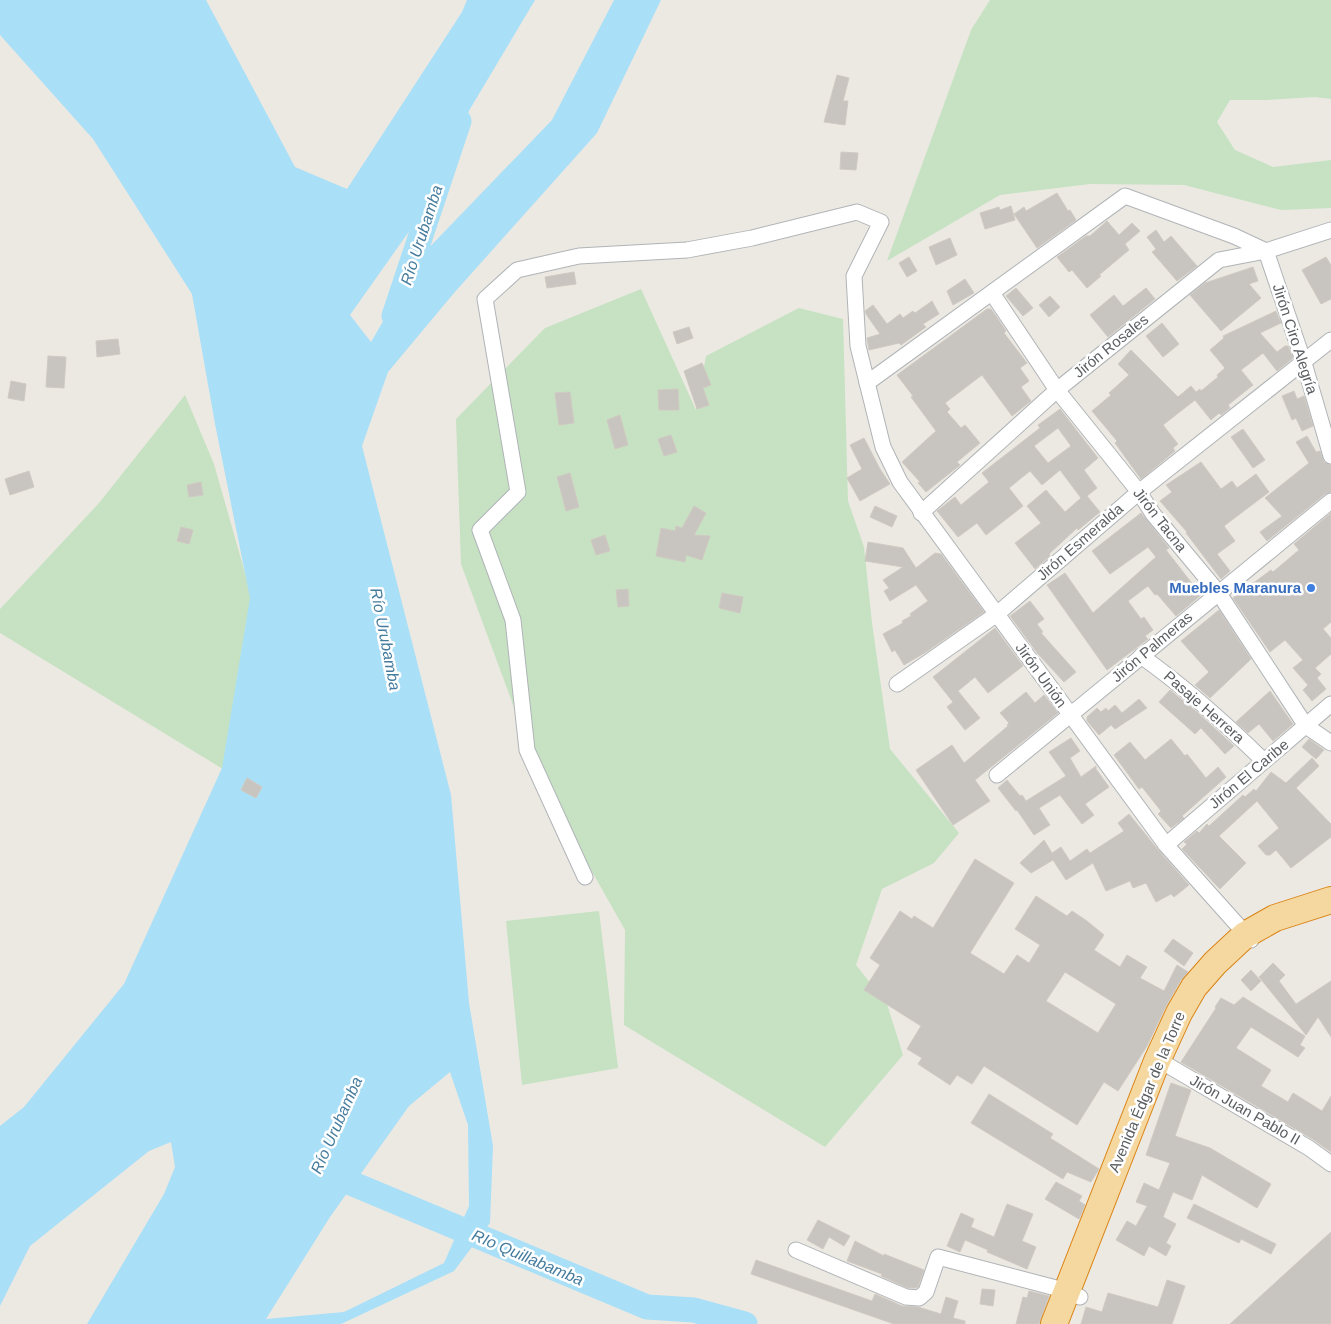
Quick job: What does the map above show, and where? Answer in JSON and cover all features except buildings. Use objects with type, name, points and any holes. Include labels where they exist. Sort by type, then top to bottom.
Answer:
[{"type":"highway","name":"Avenida Édgar de la Torre","points":[[1054,1324],[1073,1294],[1163,1063],[1198,1002],[1214,980],[1250,939],[1275,918],[1331,900]]},
{"type":"highway","name":"Avenida Édgar de la Torre","points":[[1250,939],[1331,913]]},
{"type":"highway","name":"Avenida Édgar de la Torre","points":[[1069,1324],[1073,1294]]},
{"type":"street","points":[[867,383],[1125,196],[1234,236],[1266,251]]},
{"type":"street","name":"Jirón Unión","points":[[585,877],[527,750],[513,620],[480,530],[518,492],[485,299],[518,270],[579,256],[687,250],[752,238],[857,212],[881,222],[854,276],[858,346],[883,447],[900,482],[1166,845],[1250,939]]},
{"type":"street","name":"Jirón Rosales","points":[[921,513],[1057,390],[1219,260],[1266,251],[1331,230]]},
{"type":"street","name":"Jirón Ciro Alegría","points":[[1266,251],[1304,362],[1331,456]]},
{"type":"street","name":"Jirón Tacna","points":[[992,293],[1057,390],[1139,492],[1153,514],[1218,592],[1306,726],[1331,742]]},
{"type":"street","name":"Jirón Esmeralda","points":[[897,684],[996,614],[1139,492],[1331,340]]},
{"type":"street","name":"Jirón Palmeras","points":[[997,775],[1331,501]]},
{"type":"street","name":"Pasaje Herrera","points":[[1141,656],[1169,676],[1264,761]]},
{"type":"street","name":"Jirón El Caribe","points":[[1166,845],[1331,704]]},
{"type":"street","name":"Jirón Juan Pablo II","points":[[1163,1063],[1309,1148],[1331,1164]]},
{"type":"street","points":[[796,1250],[906,1297],[919,1298],[926,1292],[938,1257],[1073,1294]]},
{"type":"green space","points":[[990,0],[1331,0],[1331,99],[1315,97],[1230,100],[1217,122],[1235,150],[1273,167],[1331,160],[1331,208],[1281,210],[1184,185],[1090,184],[1000,195],[887,261],[971,30]]},
{"type":"green space","points":[[641,289],[696,410],[706,356],[799,308],[843,319],[848,501],[864,547],[872,623],[890,749],[959,833],[934,863],[882,889],[856,965],[887,1004],[903,1055],[825,1147],[624,1025],[625,930],[542,783],[461,564],[456,419],[545,328]]},
{"type":"green space","points":[[185,395],[214,464],[277,693],[295,813],[0,633],[0,609],[99,503]]},
{"type":"green space","points":[[599,911],[618,1068],[522,1085],[506,921]]},
{"type":"water","points":[[0,0],[206,0],[295,167],[347,189],[462,12],[467,0],[535,0],[470,109],[410,230],[350,315],[371,342],[421,256],[552,120],[614,0],[661,0],[597,133],[454,293],[388,372],[362,446],[451,795],[469,1003],[493,1146],[490,1223],[454,1271],[341,1324],[87,1324],[164,1194],[175,1167],[171,1142],[149,1151],[30,1246],[0,1306],[0,1126],[24,1107],[124,984],[222,768],[250,598],[215,424],[192,294],[93,139],[0,35]],"holes":[[[450,1072],[468,1125],[469,1206],[444,1263],[344,1312],[266,1319],[330,1217],[409,1106]]]},
{"type":"waterway","name":"Río Urubamba","points":[[394,316],[459,121]]},
{"type":"waterway","name":"RIo Quillabamba","points":[[322,1171],[647,1307],[694,1310],[745,1324]]},
{"type":"place","name":"Muebles Maranura","points":[[1311,588]]}]
